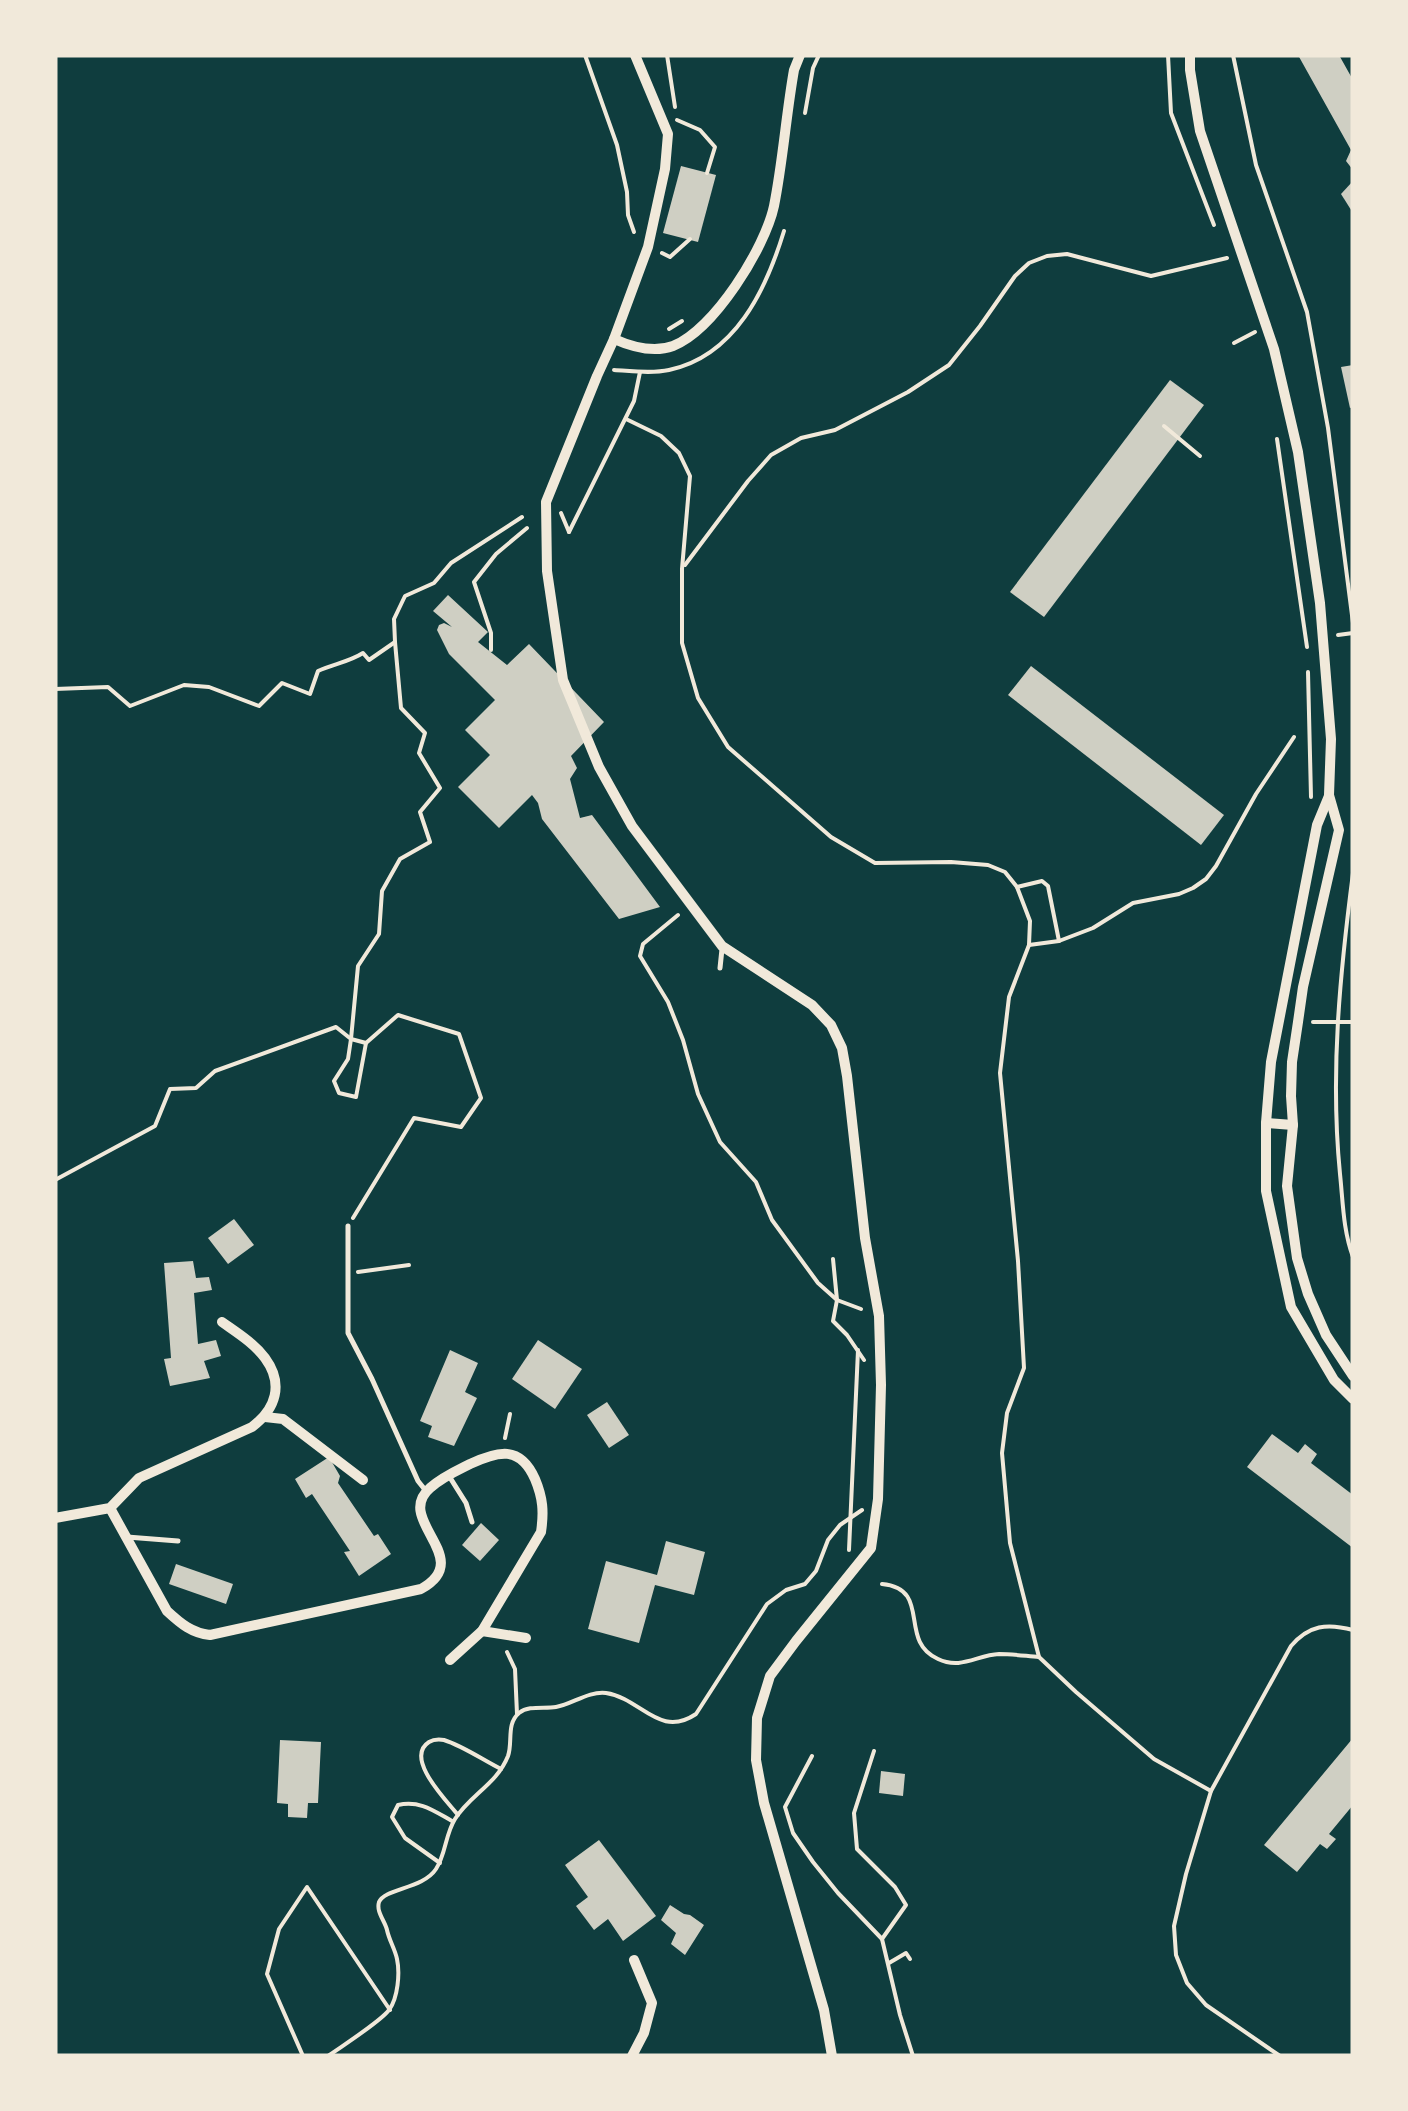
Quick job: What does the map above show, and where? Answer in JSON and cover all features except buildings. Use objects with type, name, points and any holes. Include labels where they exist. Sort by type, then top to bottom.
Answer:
[{"type":"street","points":[[635,55],[668,134],[665,170],[648,247],[546,502],[547,572],[563,680],[599,767],[632,826],[722,946],[812,1006],[831,1025],[842,1048],[879,1316],[878,1499],[871,1548],[770,1676],[757,1718],[756,1760],[764,1803],[824,2010],[832,2056]]},
{"type":"street","points":[[614,339],[643,349],[672,346],[699,330],[725,300],[761,243],[773,208],[794,70],[800,55]]},
{"type":"street","points":[[1190,55],[1200,131],[1274,349],[1298,452],[1324,638],[1331,739],[1329,795],[1339,830],[1303,987],[1291,1096],[1293,1125],[1287,1186],[1297,1258],[1308,1294],[1326,1335],[1353,1376]]},
{"type":"street","points":[[1329,795],[1317,825],[1272,1062],[1266,1123],[1266,1191],[1291,1307],[1334,1380],[1353,1399]]},
{"type":"street","points":[[1266,1123],[1293,1125]]},
{"type":"street","points":[[55,1518],[110,1508],[139,1478],[252,1427],[265,1417],[276,1391],[273,1374],[265,1358],[222,1322]]},
{"type":"street","points":[[265,1417],[283,1419],[363,1480]]},
{"type":"street","points":[[110,1508],[168,1612],[196,1633],[210,1635],[421,1589],[440,1569],[441,1560],[440,1550],[422,1520],[421,1500],[426,1490],[448,1474],[491,1454],[513,1455],[530,1468],[542,1495],[544,1514],[540,1532],[482,1631],[450,1660]]},
{"type":"street","points":[[482,1631],[526,1638]]},
{"type":"street","points":[[632,2056],[644,2033],[652,2002],[634,1960]]},
{"type":"lane","points":[[720,968],[722,946]]},
{"type":"lane","points":[[348,1226],[348,1333],[418,1481],[426,1490]]},
{"type":"lane","points":[[448,1474],[466,1503],[472,1522]]},
{"type":"lane","points":[[127,1537],[178,1541]]},
{"type":"path","points":[[585,55],[617,145],[628,215],[633,230],[642,239]]},
{"type":"path","points":[[667,55],[677,120],[700,130],[715,147],[707,173]]},
{"type":"path","points":[[1168,55],[1171,113],[1220,240]]},
{"type":"path","points":[[1233,55],[1256,165],[1307,312],[1330,446],[1353,623]]},
{"type":"path","points":[[682,569],[771,455],[801,438],[835,430],[908,392],[949,365],[1029,263],[1067,254],[1151,276],[1226,258]]},
{"type":"path","points":[[1234,344],[1255,332],[1258,340]]},
{"type":"path","points":[[569,532],[634,401],[640,372],[612,370]]},
{"type":"path","points":[[626,419],[661,436],[679,454],[690,476],[682,569],[682,643],[698,698],[728,746],[830,836],[875,862],[988,866],[1006,872],[1017,887],[1030,921],[1029,945],[1008,997],[1000,1073],[1024,1368],[1007,1413],[1002,1452],[1010,1543],[1039,1657],[1154,1758],[1211,1792]]},
{"type":"path","points":[[1164,426],[1200,456]]},
{"type":"path","points":[[1276,432],[1307,649]]},
{"type":"path","points":[[348,1226],[414,1118],[461,1127],[481,1098],[460,1034],[398,1014],[366,1043],[356,1098],[339,1093],[334,1080],[348,1059],[358,966],[378,934],[382,891],[400,858],[430,842],[420,812],[440,788],[419,753],[424,733],[400,708],[394,619],[405,596],[434,583],[450,563],[522,517]]},
{"type":"path","points":[[490,650],[491,633],[474,582],[496,554],[527,528]]},
{"type":"path","points":[[55,689],[108,687],[130,706],[184,685],[209,686],[259,706],[282,683],[310,694],[318,671],[363,653],[369,660],[395,642]]},
{"type":"path","points":[[1308,664],[1311,803]]},
{"type":"path","points":[[1029,945],[1059,941],[1093,928],[1133,903],[1179,894],[1206,879],[1294,737]]},
{"type":"path","points":[[1353,873],[1337,1022],[1336,1128],[1346,1238],[1353,1258]]},
{"type":"path","points":[[1017,887],[1042,880],[1048,886],[1059,941]]},
{"type":"path","points":[[687,908],[643,944],[640,956],[668,1002],[698,1094],[720,1142],[756,1182],[772,1220],[818,1283],[837,1300],[879,1316]]},
{"type":"path","points":[[1298,1022],[1353,1022]]},
{"type":"path","points":[[55,1180],[156,1126],[170,1089],[196,1088],[215,1071],[336,1027],[351,1039],[366,1043]]},
{"type":"path","points":[[833,1260],[837,1300],[833,1321],[858,1350],[849,1560]]},
{"type":"path","points":[[348,1273],[410,1265]]},
{"type":"path","points":[[504,1442],[510,1414]]},
{"type":"path","points":[[517,1714],[528,1708],[552,1708],[606,1693],[667,1723],[687,1720],[696,1714],[767,1604],[786,1590],[804,1584],[816,1571],[828,1540],[850,1517]]},
{"type":"path","points":[[882,1584],[906,1594],[911,1601],[918,1643],[941,1661],[970,1663],[995,1654],[1039,1657]]},
{"type":"path","points":[[1280,2056],[1206,2005],[1187,1983],[1176,1955],[1174,1926],[1211,1792],[1291,1646],[1313,1628],[1327,1625],[1353,1630]]},
{"type":"path","points":[[328,2056],[390,2010],[398,1985],[398,1959],[379,1903],[384,1895],[424,1882],[433,1874],[453,1822],[491,1784],[508,1758],[511,1726],[517,1714],[515,1668],[498,1634]]},
{"type":"path","points":[[458,1815],[422,1766],[420,1754],[426,1744],[443,1740],[502,1769]]},
{"type":"path","points":[[874,1751],[854,1813],[857,1849],[895,1887],[906,1905],[882,1939]]},
{"type":"path","points":[[812,1756],[785,1807],[794,1833],[838,1893],[882,1939],[914,2056]]},
{"type":"path","points":[[440,1863],[405,1838],[392,1817],[398,1804],[412,1802],[453,1822]]},
{"type":"path","points":[[302,2056],[267,1974],[279,1929],[307,1887],[390,2010]]},
{"type":"path","points":[[889,1963],[906,1952],[910,1960]]}]
